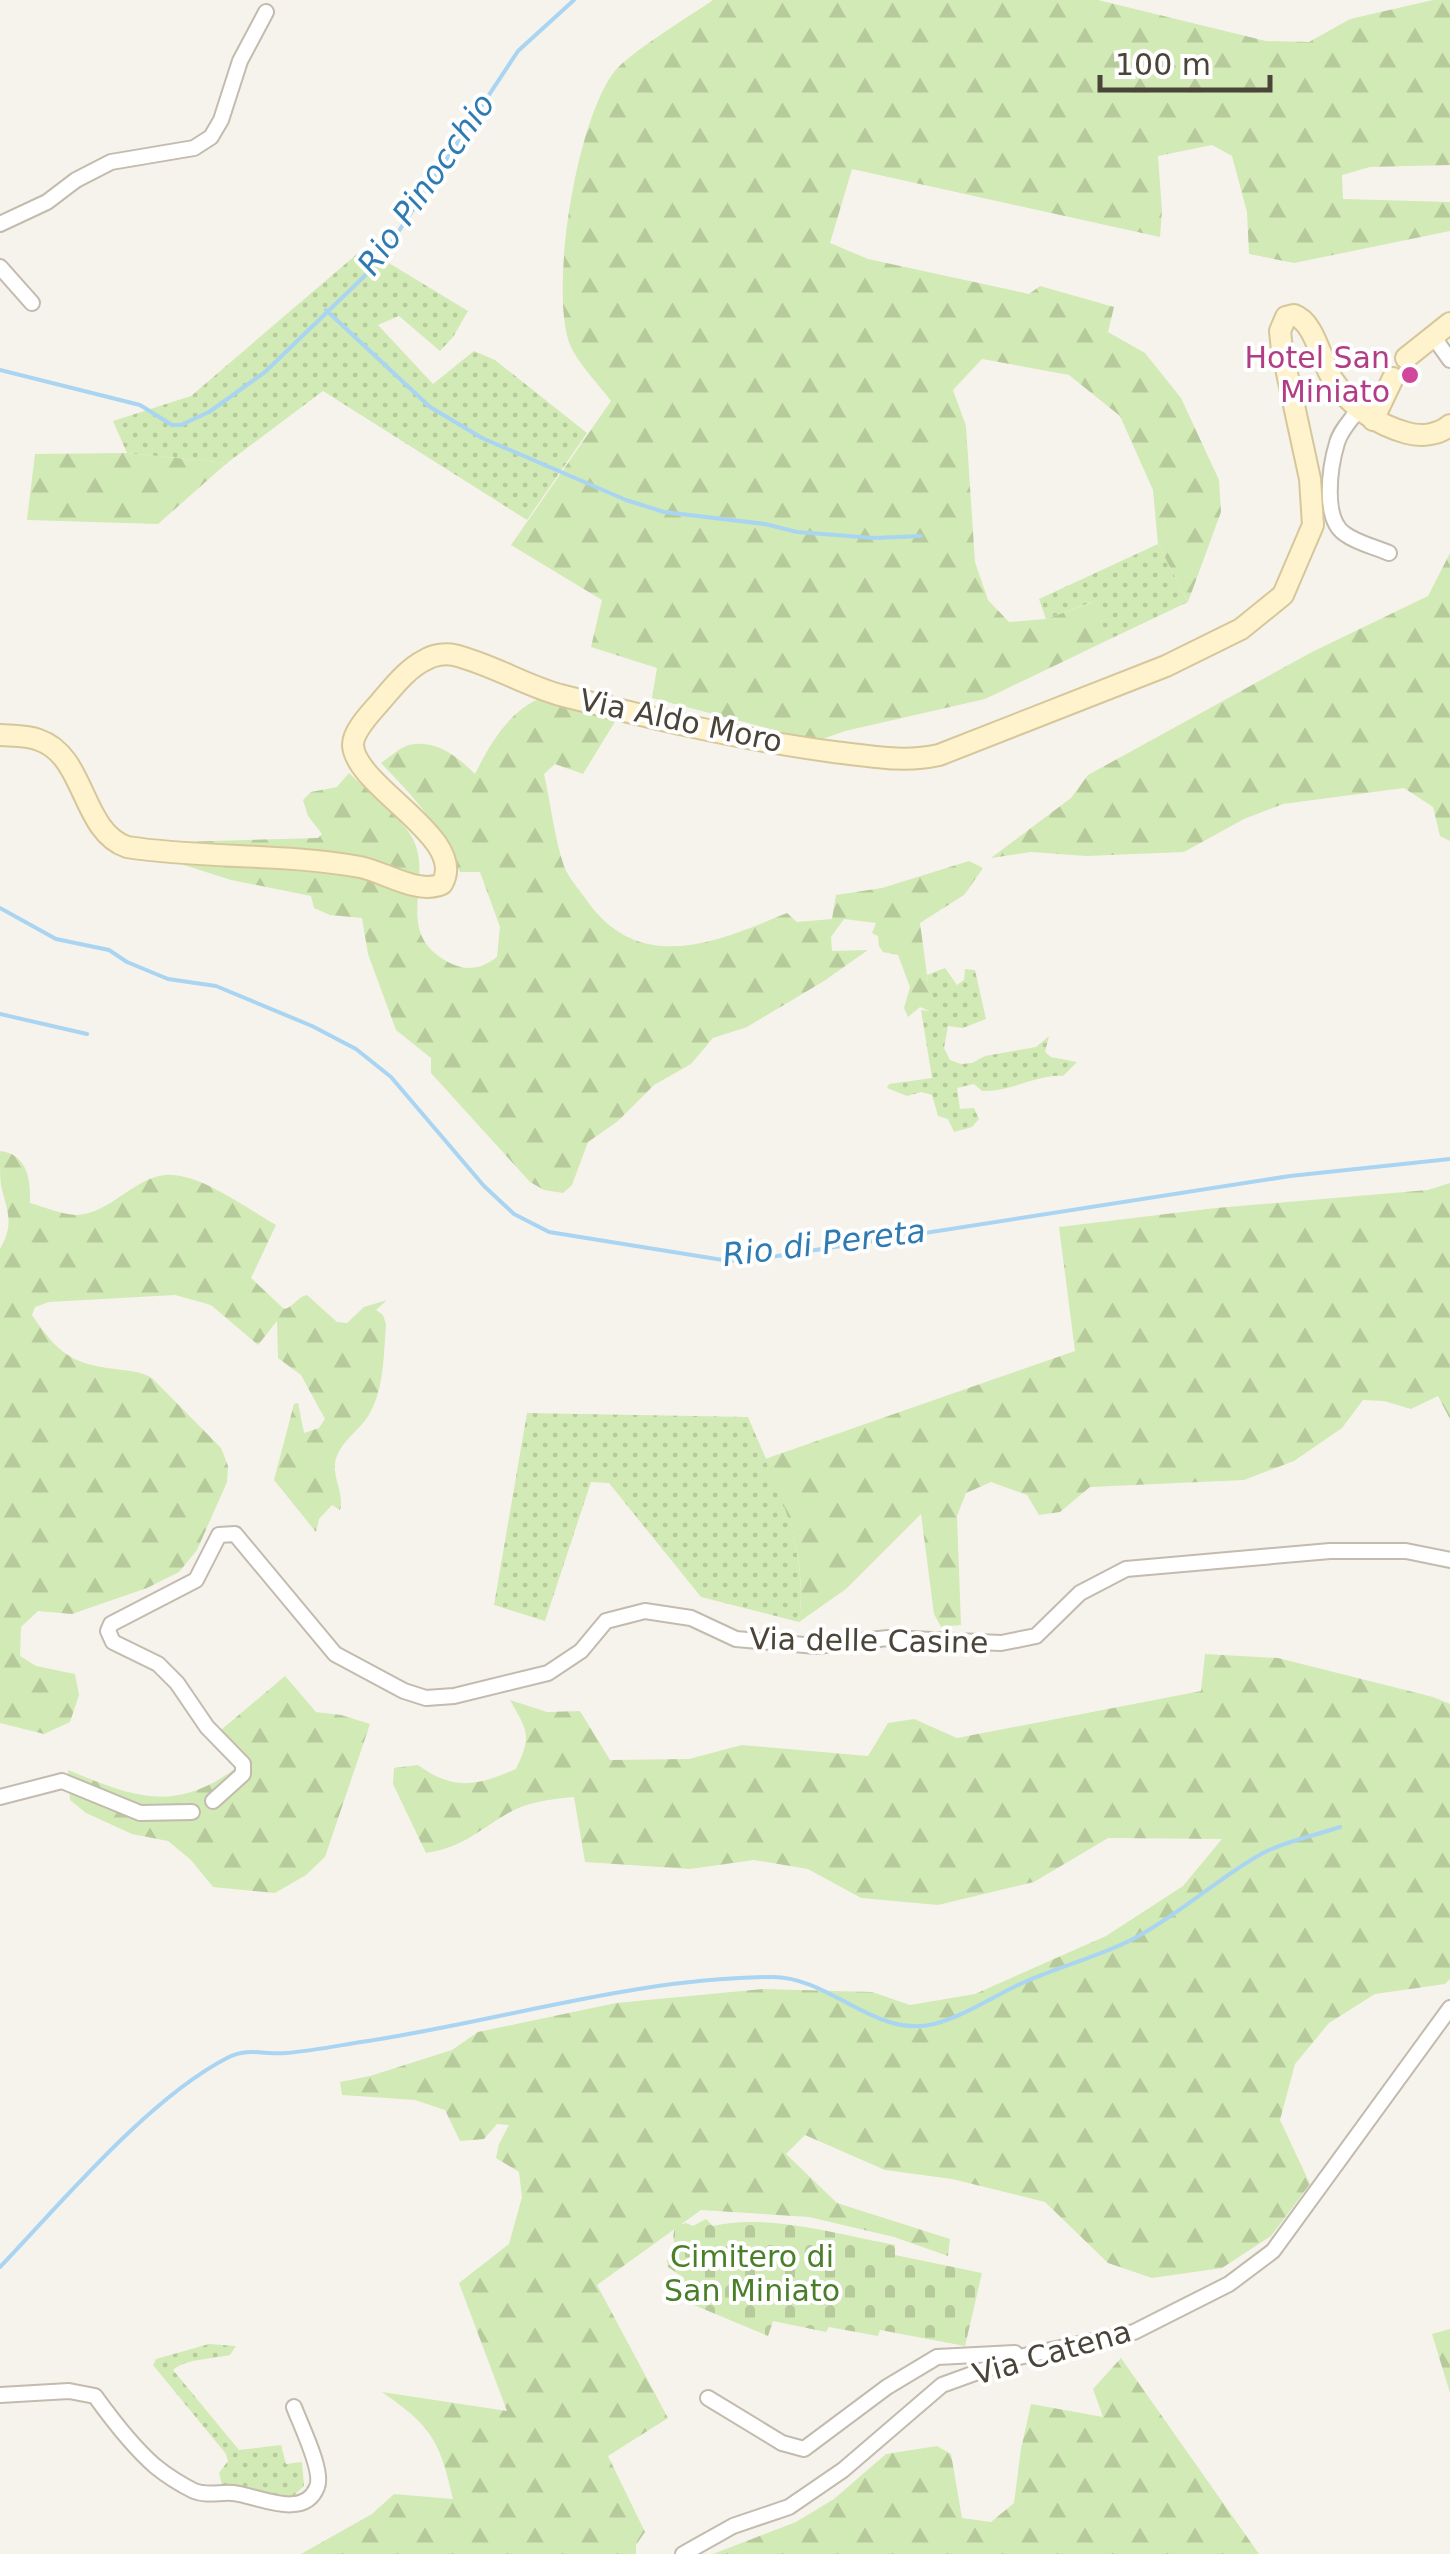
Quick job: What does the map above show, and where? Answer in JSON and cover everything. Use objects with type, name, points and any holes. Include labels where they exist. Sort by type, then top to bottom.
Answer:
[{"type":"main road","name":"Via Aldo Moro","points":[[0,735],[32,738],[59,752],[114,842],[164,852],[359,867],[436,887],[448,872],[443,857],[428,833],[360,761],[353,742],[382,701],[428,658],[452,654],[542,690],[714,731],[905,761],[940,755],[1166,666],[1241,629],[1283,595],[1312,525],[1310,478],[1282,350],[1280,331],[1286,318],[1294,315],[1305,321],[1332,379],[1366,415]]},
{"type":"main road","points":[[1406,358],[1442,329]]},
{"type":"main road","points":[[1393,378],[1366,415],[1416,436],[1440,432],[1450,425]]},
{"type":"street","points":[[0,224],[47,202],[76,180],[111,162],[194,148],[210,136],[220,120],[240,61],[266,12]]},
{"type":"street","points":[[0,267],[32,303]]},
{"type":"street","points":[[1442,329],[1450,360]]},
{"type":"street","points":[[1366,415],[1338,439],[1332,464],[1332,510],[1343,534],[1389,553]]},
{"type":"street","name":"Via delle Casine","points":[[213,1801],[243,1774],[243,1764],[207,1727],[177,1683],[158,1664],[113,1642],[108,1631],[111,1624],[196,1580],[220,1534],[228,1532],[234,1534],[335,1654],[404,1691],[426,1698],[454,1696],[548,1673],[581,1651],[606,1620],[646,1610],[691,1618],[736,1639],[816,1646],[888,1638],[1001,1643],[1036,1636],[1080,1593],[1126,1569],[1330,1551],[1406,1551],[1450,1560]]},
{"type":"street","points":[[0,1797],[62,1781],[140,1813],[192,1812]]},
{"type":"street","name":"Via Catena","points":[[683,2554],[733,2526],[789,2507],[843,2470],[942,2385],[1045,2351],[1134,2332],[1229,2284],[1273,2251],[1450,2008]]},
{"type":"street","points":[[708,2398],[782,2443],[804,2448],[887,2387],[938,2358],[1045,2351]]},
{"type":"street","points":[[0,2395],[69,2391],[96,2396],[131,2443],[157,2468],[197,2493],[234,2493],[295,2504],[311,2496],[319,2485],[318,2470],[294,2407]]},
{"type":"green space","points":[[713,0],[1098,0],[1266,41],[1309,42],[1350,19],[1433,0],[1450,0],[1450,165],[1370,167],[1342,175],[1343,199],[1450,202],[1450,231],[1294,263],[1249,254],[1247,212],[1232,156],[1212,145],[1158,156],[1160,237],[852,169],[830,243],[868,259],[1029,294],[1040,286],[1114,307],[1108,332],[1145,353],[1181,398],[1219,480],[1221,512],[1188,602],[1158,544],[1153,490],[1120,416],[1069,375],[982,359],[953,390],[966,426],[975,562],[988,600],[1009,622],[1046,619],[1093,602],[1108,640],[985,699],[817,741],[652,698],[657,668],[591,647],[602,600],[511,545],[611,401],[571,347],[564,313],[565,242],[589,126],[614,72],[646,45]]},
{"type":"green space","points":[[364,248],[468,311],[440,351],[399,316],[378,325],[433,384],[474,351],[495,360],[587,433],[527,520],[323,391],[227,463],[127,453],[113,421],[191,396]]},
{"type":"green space","points":[[127,453],[227,463],[158,524],[27,520],[35,454]]},
{"type":"green space","points":[[1158,544],[1188,602],[1108,640],[1092,602],[1046,619],[1039,599]]},
{"type":"green space","points":[[1450,553],[1450,841],[1440,836],[1433,807],[1404,788],[1283,804],[1244,819],[1184,852],[1086,856],[1031,852],[991,858],[1071,798],[1088,775],[1312,652],[1428,596]]},
{"type":"green space","points":[[538,699],[616,720],[583,774],[555,764],[544,774],[566,870],[606,923],[629,938],[654,945],[680,946],[733,934],[787,913],[797,922],[832,919],[836,895],[882,888],[969,861],[983,868],[964,895],[920,923],[932,1012],[920,1007],[908,1017],[904,1008],[910,987],[898,955],[883,952],[878,936],[872,933],[876,923],[844,919],[831,937],[832,951],[868,950],[747,1027],[713,1038],[691,1064],[654,1085],[618,1121],[588,1142],[572,1185],[563,1193],[544,1190],[530,1182],[431,1073],[431,1058],[396,1030],[368,954],[362,918],[330,915],[314,908],[311,896],[231,880],[184,865],[179,842],[318,838],[322,834],[308,816],[303,800],[311,792],[337,787],[349,773],[392,813],[413,839],[418,855],[418,921],[431,950],[461,967],[485,964],[497,957],[500,927],[480,872],[460,872],[426,814],[381,763],[406,746],[428,745],[454,756],[475,774],[508,721]]},
{"type":"green space","points":[[945,968],[957,985],[964,980],[965,969],[975,970],[986,1019],[963,1028],[948,1026],[944,1048],[950,1060],[972,1063],[985,1056],[1036,1047],[1049,1036],[1045,1052],[1077,1062],[1063,1076],[993,1091],[982,1091],[974,1084],[957,1088],[960,1109],[974,1108],[979,1119],[972,1127],[954,1132],[948,1119],[938,1116],[932,1095],[921,1092],[907,1096],[887,1088],[889,1084],[932,1078],[921,1010],[931,1011],[927,975]]},
{"type":"green space","points":[[0,1151],[22,1162],[30,1185],[30,1203],[75,1215],[101,1208],[160,1176],[199,1181],[226,1195],[276,1225],[251,1278],[284,1309],[307,1295],[337,1322],[347,1323],[364,1307],[387,1300],[376,1310],[386,1324],[379,1391],[368,1417],[337,1456],[340,1510],[332,1505],[319,1519],[316,1532],[274,1480],[294,1404],[298,1403],[304,1433],[319,1428],[325,1419],[301,1375],[278,1358],[277,1321],[258,1345],[211,1305],[175,1295],[49,1302],[35,1307],[32,1315],[66,1354],[87,1364],[153,1379],[221,1448],[228,1466],[227,1482],[197,1550],[179,1572],[147,1588],[72,1614],[38,1611],[21,1627],[20,1656],[36,1666],[75,1674],[79,1695],[70,1722],[44,1734],[0,1723],[0,1249],[8,1224]]},
{"type":"green space","points":[[1450,1183],[1450,1419],[1438,1396],[1411,1409],[1363,1400],[1342,1428],[1294,1461],[1244,1480],[1090,1487],[1060,1512],[1039,1515],[1027,1495],[991,1482],[966,1493],[957,1516],[961,1625],[941,1627],[934,1614],[921,1514],[846,1589],[799,1622],[800,1578],[794,1538],[765,1459],[1075,1351],[1059,1227],[1216,1208],[1428,1190]]},
{"type":"green space","points":[[527,1413],[748,1417],[780,1492],[795,1542],[801,1594],[799,1622],[701,1597],[609,1483],[591,1482],[545,1621],[494,1605]]},
{"type":"green space","points":[[1205,1654],[1278,1658],[1450,1704],[1450,1979],[1445,1984],[1375,1994],[1329,2023],[1295,2064],[1280,2120],[1310,2184],[1271,2236],[1222,2268],[1152,2278],[1108,2263],[1045,2202],[952,2179],[885,2170],[805,2135],[786,2154],[837,2203],[950,2239],[948,2256],[894,2237],[809,2217],[701,2210],[597,2285],[668,2418],[608,2456],[645,2532],[636,2545],[636,2554],[301,2554],[372,2514],[394,2494],[453,2499],[431,2436],[382,2392],[507,2411],[459,2283],[509,2244],[522,2197],[519,2172],[496,2158],[509,2125],[497,2124],[484,2139],[460,2141],[445,2110],[415,2100],[342,2095],[340,2082],[452,2050],[478,2032],[616,2003],[763,1989],[872,1992],[910,2005],[975,1994],[1106,1936],[1183,1886],[1222,1839],[1108,1838],[1034,1882],[938,1905],[861,1898],[808,1869],[754,1860],[690,1869],[585,1862],[574,1797],[521,1807],[459,1843],[426,1853],[393,1784],[394,1768],[418,1765],[443,1779],[466,1783],[516,1769],[526,1734],[510,1700],[547,1712],[580,1711],[610,1760],[689,1759],[742,1745],[868,1756],[888,1723],[914,1719],[957,1738],[1201,1691]]},
{"type":"green space","points":[[285,1676],[316,1712],[370,1724],[325,1857],[306,1875],[275,1893],[213,1887],[191,1860],[168,1841],[132,1834],[86,1813],[70,1800],[68,1770],[113,1788],[153,1796],[193,1792],[214,1782],[236,1768],[221,1730]]},
{"type":"green space","name":"Cimitero di San Miniato","points":[[706,2219],[713,2226],[757,2222],[828,2231],[895,2245],[895,2255],[982,2273],[965,2346],[880,2330],[878,2336],[829,2327],[826,2332],[773,2321],[768,2336],[689,2303],[679,2284],[681,2276],[668,2267],[667,2260],[679,2249],[673,2238],[676,2226],[693,2226]]},
{"type":"green space","points":[[1450,2329],[1450,2393],[1432,2334]]},
{"type":"green space","points":[[209,2344],[236,2346],[230,2355],[192,2361],[173,2370],[239,2450],[281,2445],[286,2464],[302,2462],[304,2486],[292,2497],[262,2495],[222,2485],[219,2473],[228,2461],[226,2454],[153,2365],[156,2359]]},
{"type":"green space","points":[[1121,2358],[1259,2554],[713,2554],[796,2522],[834,2499],[886,2454],[937,2446],[951,2454],[962,2518],[991,2522],[1014,2503],[1031,2404],[1103,2417],[1093,2389]]},
{"type":"waterway","name":"Rio Pinocchio","points":[[0,370],[140,405],[172,425],[209,412],[265,372],[377,264],[518,51],[574,0]]},
{"type":"waterway","points":[[326,310],[430,407],[482,438],[626,500],[664,512],[765,524],[797,532],[874,538],[921,536]]},
{"type":"waterway","name":"Rio di Pereta","points":[[0,908],[56,939],[109,950],[168,979],[216,986],[356,1049],[391,1077],[484,1186],[514,1214],[549,1232],[729,1261],[1290,1176],[1450,1159]]},
{"type":"waterway","points":[[0,1014],[87,1034]]},
{"type":"waterway","points":[[0,2267],[137,2125],[197,2076],[235,2055],[324,2048],[616,1993],[719,1979],[793,1979],[892,2023],[934,2024],[1031,1979],[1121,1945],[1261,1854],[1340,1827]]},
{"type":"place","name":"Hotel San Miniato","points":[[1410,375]]}]
